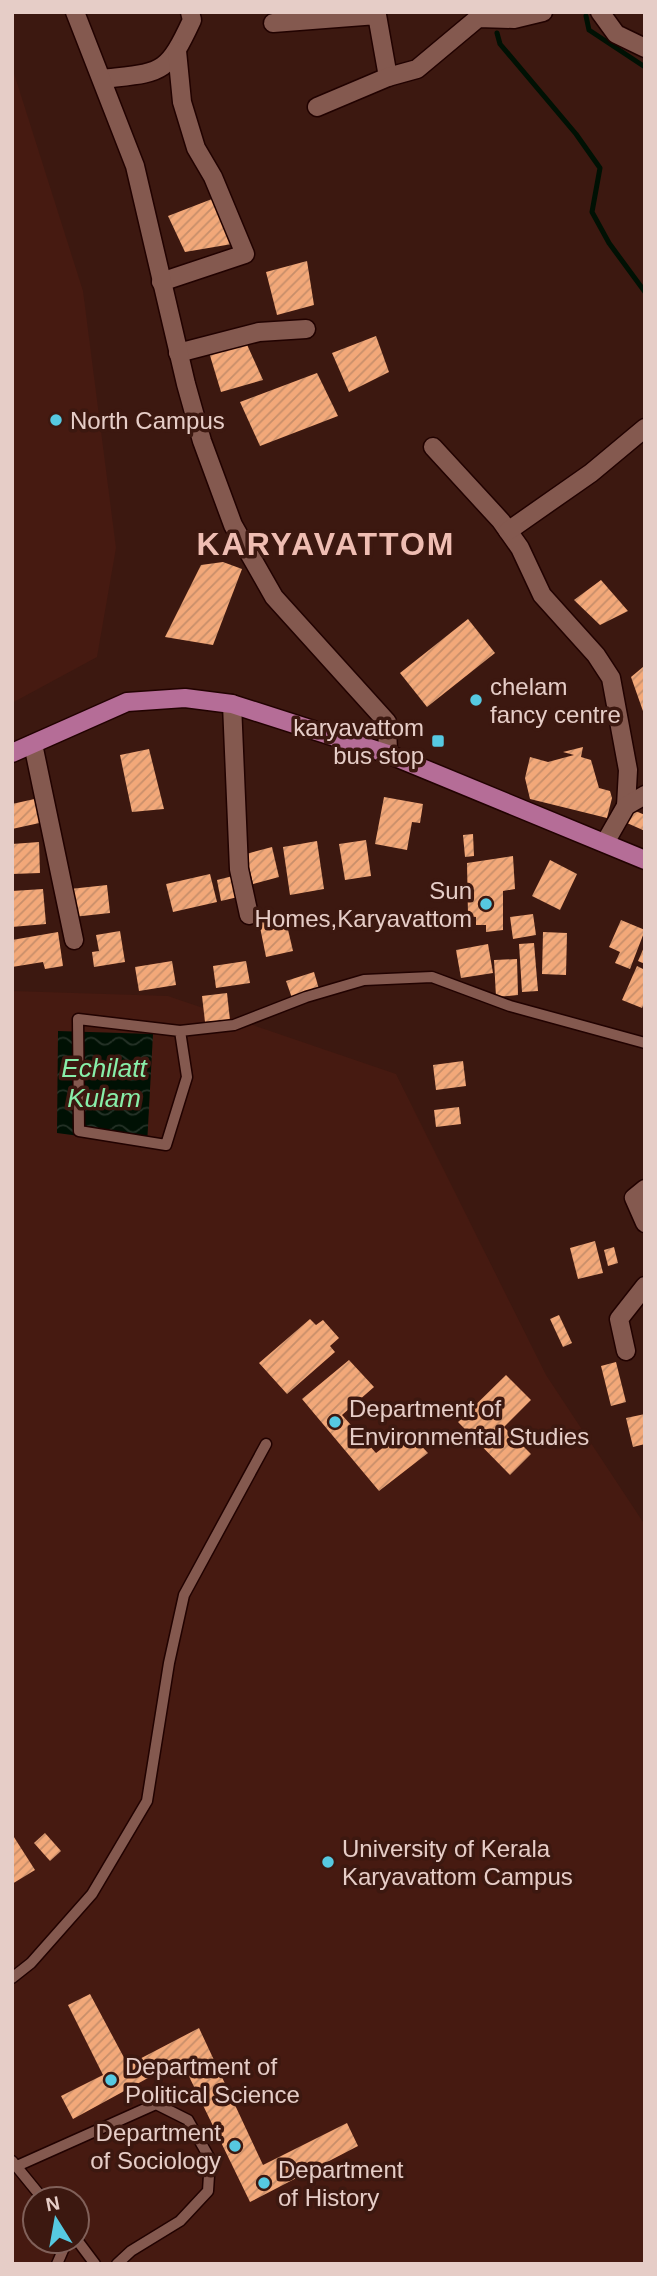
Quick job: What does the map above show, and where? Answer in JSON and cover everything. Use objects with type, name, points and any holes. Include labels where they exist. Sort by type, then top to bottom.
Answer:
[{"type":"main road","points":[[12,753],[127,702],[185,698],[232,704],[388,754],[606,841],[645,860]]},
{"type":"street","points":[[75,12],[135,166],[178,353],[202,441],[233,524],[274,597],[387,722],[388,754]]},
{"type":"street","points":[[103,79],[154,73],[169,64],[192,20],[190,12]]},
{"type":"street","points":[[317,107],[388,77],[417,69],[478,18],[514,19],[543,12]]},
{"type":"street","points":[[600,12],[616,34],[645,48]]},
{"type":"street","points":[[273,23],[377,15],[388,77]]},
{"type":"street","points":[[161,282],[245,254],[213,177],[196,148],[182,102],[177,51]]},
{"type":"street","points":[[178,353],[259,332],[306,329]]},
{"type":"street","points":[[508,531],[591,473],[645,428]]},
{"type":"street","points":[[433,447],[508,531],[542,595],[596,654],[611,678],[628,770],[626,806],[606,841]]},
{"type":"street","points":[[232,704],[239,869],[249,915]]},
{"type":"street","points":[[33,744],[74,940]]},
{"type":"street","points":[[626,806],[645,795]]},
{"type":"street","points":[[645,1189],[634,1198],[645,1223]]},
{"type":"street","points":[[626,1351],[618,1318],[645,1286]]},
{"type":"lane","points":[[180,1031],[187,1077],[166,1145],[79,1131],[78,1019],[180,1031],[234,1025],[306,996],[364,980],[432,977],[510,1006],[645,1043]]},
{"type":"lane","points":[[12,1978],[31,1963],[92,1894],[147,1801],[169,1663],[184,1595],[266,1444]]},
{"type":"lane","points":[[31,2185],[14,2164],[156,2104],[188,2120],[210,2159],[208,2192],[180,2221],[131,2251],[117,2264]]},
{"type":"shaded area","name":"North Campus","points":[[12,67],[83,291],[116,548],[97,657],[12,703]]},
{"type":"shaded area","name":"University of Kerala Karyavattom Campus","points":[[12,991],[168,996],[396,1074],[546,1375],[645,1525],[645,2264],[12,2264]]},
{"type":"water","name":"Echilatt Kulam","points":[[58,1031],[153,1034],[147,1145],[57,1133]]},
{"type":"building","points":[[212,199],[232,244],[185,252],[168,216]]},
{"type":"building","points":[[307,261],[314,305],[277,315],[266,272]]},
{"type":"building","points":[[376,336],[389,372],[349,392],[332,353]]},
{"type":"building","points":[[244,338],[263,380],[221,392],[208,349]]},
{"type":"building","points":[[317,373],[338,416],[260,446],[240,402]]},
{"type":"building","points":[[223,562],[242,569],[213,645],[165,637],[201,565]]},
{"type":"building","points":[[601,580],[628,611],[600,625],[574,600]]},
{"type":"building","points":[[468,619],[495,653],[427,707],[400,673]]},
{"type":"building","points":[[643,667],[645,671],[644,714],[631,677]]},
{"type":"building","points":[[583,747],[581,757],[591,760],[599,788],[610,791],[612,798],[607,818],[530,799],[525,778],[530,757],[548,762],[574,755],[563,752]]},
{"type":"building","points":[[149,749],[164,809],[132,812],[120,755]]},
{"type":"building","points":[[384,797],[423,804],[420,823],[412,822],[407,850],[375,844]]},
{"type":"building","points":[[39,798],[44,822],[12,829],[12,804]]},
{"type":"building","points":[[633,810],[645,815],[645,831],[627,823]]},
{"type":"building","points":[[473,834],[474,856],[465,857],[463,835]]},
{"type":"building","points":[[366,840],[371,876],[345,880],[339,844]]},
{"type":"building","points":[[317,841],[324,889],[290,895],[283,847]]},
{"type":"building","points":[[39,842],[40,873],[12,874],[12,844]]},
{"type":"building","points":[[272,847],[279,877],[253,884],[246,854]]},
{"type":"building","name":"Sun Homes,Karyavattom","points":[[513,856],[515,889],[503,891],[503,930],[486,932],[486,925],[476,925],[476,917],[468,916],[467,863]]},
{"type":"building","points":[[550,860],[577,874],[560,910],[532,896]]},
{"type":"building","points":[[210,874],[217,902],[173,912],[166,884]]},
{"type":"building","points":[[233,876],[238,897],[221,901],[217,880]]},
{"type":"building","points":[[107,885],[110,913],[73,917],[70,889]]},
{"type":"building","points":[[43,889],[46,924],[12,927],[12,891]]},
{"type":"building","points":[[533,914],[536,935],[513,939],[510,917]]},
{"type":"building","points":[[285,917],[293,951],[266,957],[259,922]]},
{"type":"building","points":[[621,920],[645,930],[630,969],[615,963],[620,952],[609,947]]},
{"type":"building","points":[[120,931],[125,962],[94,967],[92,952],[99,951],[96,935]]},
{"type":"building","points":[[58,932],[63,966],[45,969],[43,962],[12,967],[12,940]]},
{"type":"building","points":[[543,932],[567,933],[566,975],[542,974]]},
{"type":"building","points":[[534,943],[538,991],[522,992],[519,944]]},
{"type":"building","points":[[488,944],[493,973],[461,978],[456,950]]},
{"type":"building","points":[[645,945],[645,964],[638,961]]},
{"type":"building","points":[[517,959],[518,995],[496,997],[494,960]]},
{"type":"building","points":[[172,961],[176,985],[139,991],[135,967]]},
{"type":"building","points":[[246,961],[250,983],[216,988],[213,966]]},
{"type":"building","points":[[637,966],[645,970],[645,1001],[642,1008],[622,1000]]},
{"type":"building","points":[[314,972],[319,989],[292,998],[286,981]]},
{"type":"building","points":[[227,993],[230,1020],[205,1022],[202,996]]},
{"type":"building","points":[[463,1061],[466,1086],[436,1090],[433,1065]]},
{"type":"building","points":[[459,1107],[461,1124],[436,1127],[434,1110]]},
{"type":"building","points":[[595,1241],[603,1273],[578,1279],[570,1248]]},
{"type":"building","points":[[614,1247],[618,1263],[608,1266],[604,1250]]},
{"type":"building","points":[[559,1315],[572,1343],[563,1347],[550,1319]]},
{"type":"building","points":[[310,1319],[316,1325],[323,1320],[339,1338],[330,1346],[335,1352],[287,1394],[259,1363]]},
{"type":"building","name":"Department of Environmental Studies","points":[[349,1360],[374,1387],[342,1415],[376,1453],[406,1430],[428,1453],[379,1491],[302,1399]]},
{"type":"building","points":[[616,1362],[626,1402],[611,1406],[601,1366]]},
{"type":"building","points":[[506,1375],[531,1400],[504,1427],[531,1454],[510,1475],[458,1422]]},
{"type":"building","points":[[645,1414],[645,1444],[633,1447],[626,1418]]},
{"type":"building","points":[[45,1833],[61,1851],[50,1861],[34,1843]]},
{"type":"building","points":[[12,1834],[35,1870],[12,1884]]},
{"type":"building","points":[[90,1994],[128,2065],[199,2028],[263,2165],[347,2123],[358,2146],[250,2202],[181,2060],[73,2119],[61,2096],[103,2075],[68,2005]]},
{"type":"waterway","points":[[586,16],[589,30],[645,67]]},
{"type":"waterway","points":[[497,33],[500,44],[576,134],[600,168],[592,212],[609,243],[645,292]]},
{"type":"place","name":"North Campus","points":[[56,420]]},
{"type":"place","name":"chelam fancy centre","points":[[476,700]]},
{"type":"place","name":"karyavattom bus stop","points":[[438,741]]},
{"type":"place","name":"Sun Homes,Karyavattom","points":[[486,904]]},
{"type":"place","name":"Department of Environmental Studies","points":[[335,1422]]},
{"type":"place","name":"University of Kerala Karyavattom Campus","points":[[328,1862]]},
{"type":"place","name":"Department of Political Science","points":[[111,2080]]},
{"type":"place","name":"Department of Sociology","points":[[235,2146]]},
{"type":"place","name":"Department of History","points":[[264,2183]]},
{"type":"district","name":"KARYAVATTOM","points":[[326,544]]}]
